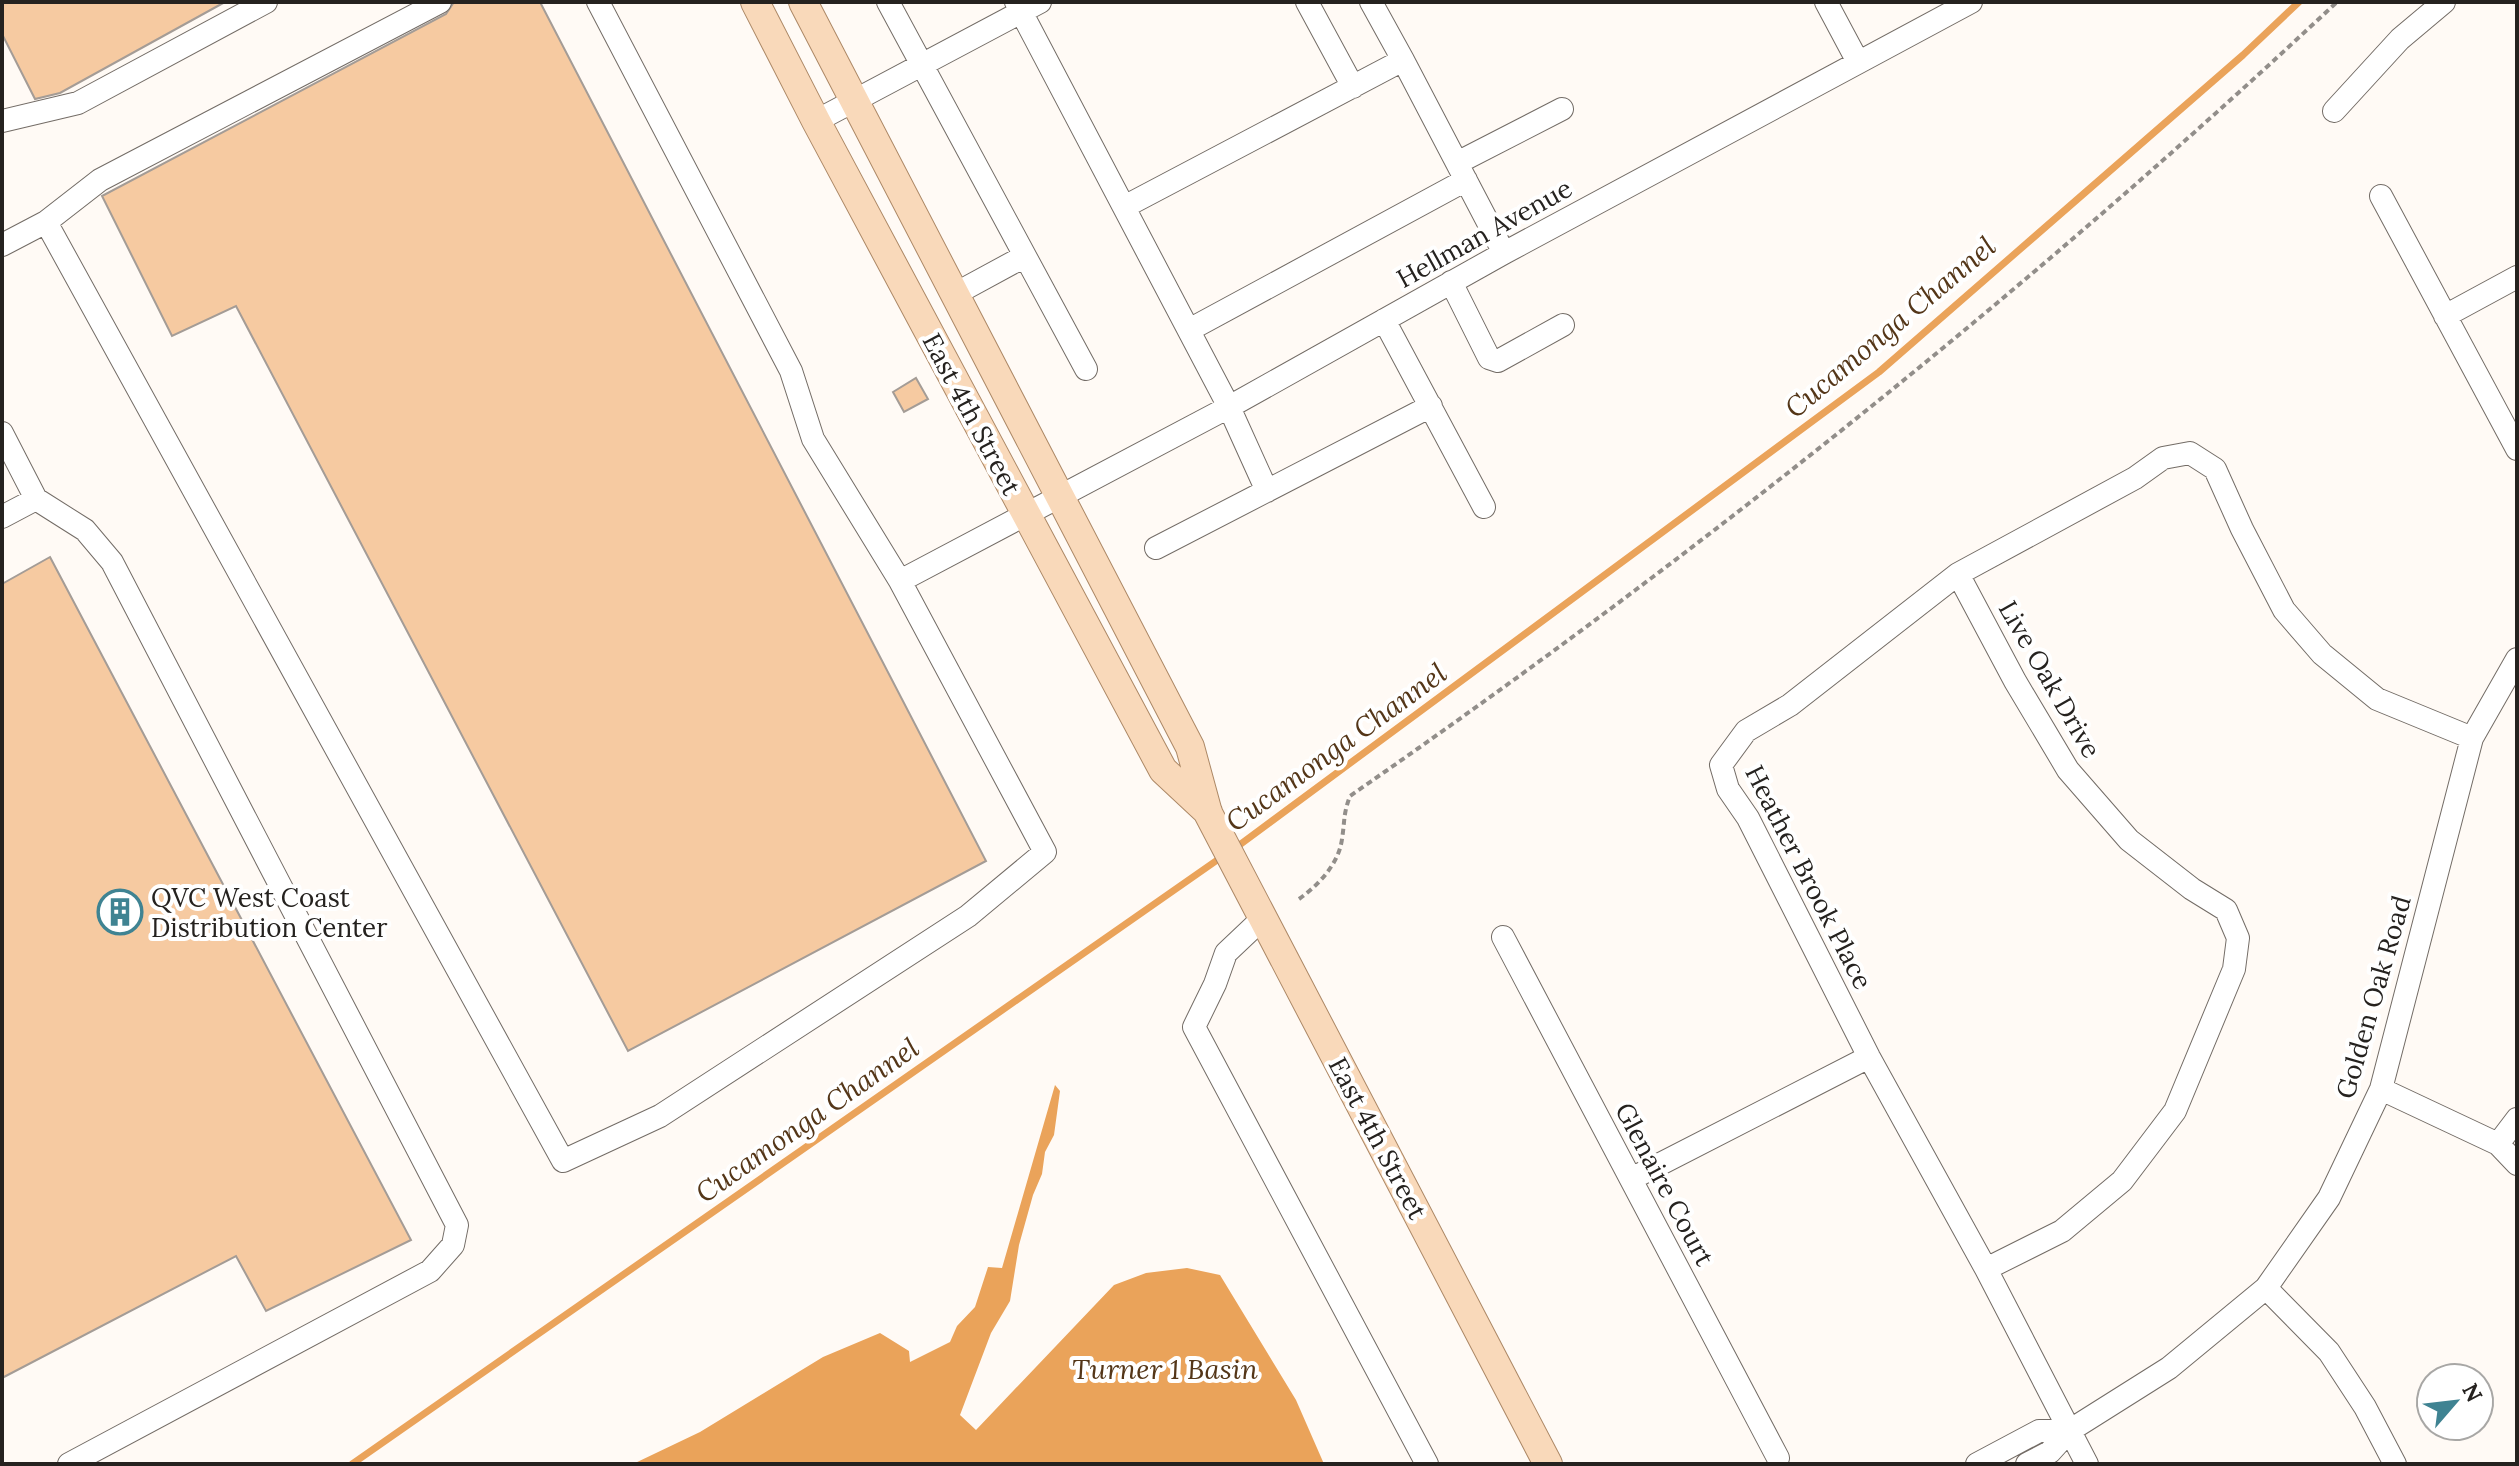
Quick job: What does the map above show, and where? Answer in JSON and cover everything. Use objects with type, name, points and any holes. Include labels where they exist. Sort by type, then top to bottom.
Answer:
[{"type":"main road","name":"East 4th Street","points":[[755,2],[1163,770],[1208,813]]},
{"type":"main road","name":"East 4th Street","points":[[803,2],[1190,747],[1208,813],[1548,1464]]},
{"type":"street","points":[[2,121],[78,103],[266,2]]},
{"type":"street","points":[[2,245],[46,222],[100,180],[440,2]]},
{"type":"street","points":[[46,222],[563,1161],[660,1116],[968,916],[1045,852],[900,581],[813,439],[791,371],[598,2]]},
{"type":"street","points":[[888,2],[1086,369]]},
{"type":"street","points":[[1307,2],[1353,87]]},
{"type":"street","points":[[1371,2],[1504,253]]},
{"type":"street","points":[[1826,2],[1858,62]]},
{"type":"street","name":"Hellman Avenue","points":[[900,581],[1229,407],[1504,253],[1971,2]]},
{"type":"street","points":[[2334,111],[2400,39],[2444,2]]},
{"type":"street","points":[[816,121],[923,66],[1026,5],[1124,207],[1229,407],[1267,491]]},
{"type":"street","points":[[1124,207],[1403,60]]},
{"type":"street","points":[[1189,330],[1562,109]]},
{"type":"street","points":[[2381,196],[2517,449]]},
{"type":"street","points":[[955,294],[1025,256]]},
{"type":"street","points":[[2445,316],[2517,277]]},
{"type":"street","points":[[1451,282],[1489,358],[1498,361],[1563,325]]},
{"type":"street","points":[[1384,320],[1484,507]]},
{"type":"street","points":[[1156,548],[1431,406]]},
{"type":"street","points":[[2,433],[36,499],[85,530],[112,562],[457,1225],[453,1245],[430,1271],[69,1464]]},
{"type":"street","name":"Heather Brook Place","points":[[2087,1464],[1986,1269],[1869,1057],[1748,818],[1728,789],[1721,765],[1746,731],[1790,705],[1958,574],[2135,478],[2163,458],[2190,453],[2215,469],[2284,610],[2322,654],[2377,699],[2472,738]]},
{"type":"street","points":[[2,517],[36,499]]},
{"type":"street","name":"Live Oak Drive","points":[[1958,574],[2015,681],[2068,770],[2129,840],[2192,889],[2226,910],[2238,938],[2234,969],[2175,1111],[2122,1181],[2062,1231],[1986,1269]]},
{"type":"street","name":"Golden Oak Road","points":[[2027,1464],[2050,1452],[2069,1431],[2169,1368],[2266,1288],[2329,1198],[2381,1089],[2472,738],[2517,659]]},
{"type":"street","points":[[1263,918],[1226,953],[1194,1027],[1427,1464]]},
{"type":"street","name":"Glenaire Court","points":[[1503,937],[1778,1458]]},
{"type":"street","points":[[1631,1179],[1869,1057]]},
{"type":"street","points":[[2381,1089],[2498,1144],[2517,1164]]},
{"type":"street","points":[[2498,1144],[2517,1119]]},
{"type":"street","points":[[2266,1288],[2329,1352],[2365,1407],[2395,1464]]},
{"type":"street","name":"Golden Oak Road","points":[[1977,1464],[2039,1431],[2069,1431]]},
{"type":"path","points":[[1299,899],[1312,890],[1334,863],[1342,841],[1343,814],[1350,796],[1613,608],[1839,433],[2126,193],[2337,2]]},
{"type":"water","name":"Turner 1 Basin","points":[[1055,1085],[1060,1091],[1054,1135],[1045,1152],[1042,1174],[1019,1245],[1010,1301],[991,1333],[960,1415],[976,1430],[1114,1285],[1146,1273],[1187,1268],[1220,1275],[1296,1400],[1324,1464],[633,1464],[700,1432],[823,1357],[880,1333],[909,1351],[910,1362],[950,1342],[957,1326],[975,1307],[988,1267],[1002,1268]]},
{"type":"building","points":[[2,2],[225,2],[60,93],[35,99],[2,34]]},
{"type":"building","points":[[454,2],[540,2],[986,861],[628,1051],[236,306],[172,336],[102,196],[446,14]]},
{"type":"building","points":[[916,378],[928,399],[904,412],[893,392]]},
{"type":"building","name":"QVC West Coast Distribution Center","points":[[50,557],[411,1240],[266,1311],[236,1256],[2,1378],[2,584]]},
{"type":"waterway","name":"Cucamonga Channel","points":[[1234,849],[1879,372],[2243,55],[2299,2]]},
{"type":"waterway","name":"Cucamonga Channel","points":[[352,1464],[1223,856]]},
{"type":"place","name":"QVC West Coast Distribution Center","points":[[120,912]]}]
